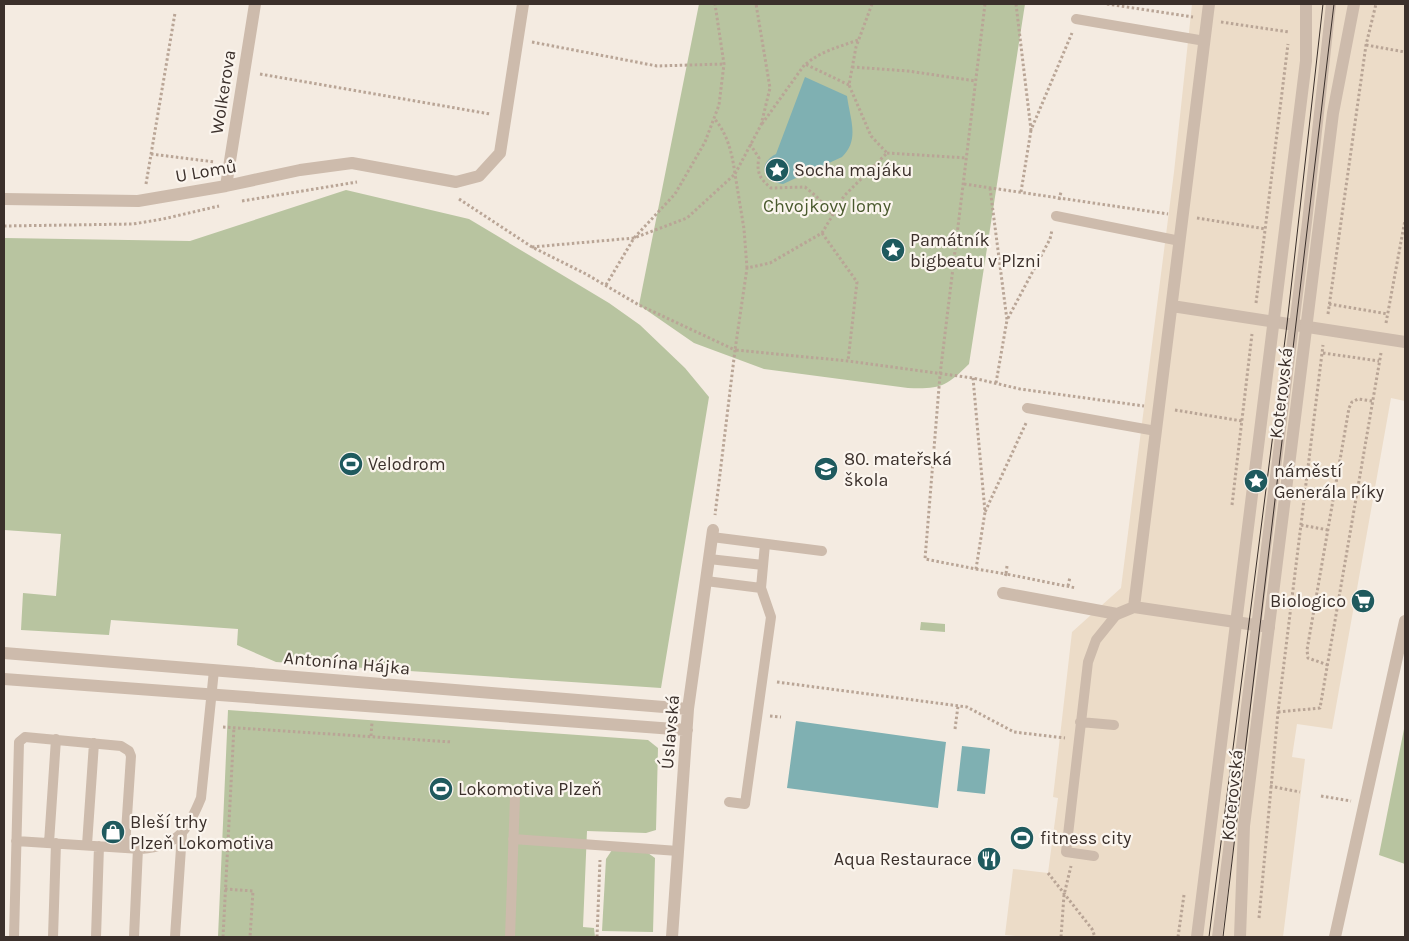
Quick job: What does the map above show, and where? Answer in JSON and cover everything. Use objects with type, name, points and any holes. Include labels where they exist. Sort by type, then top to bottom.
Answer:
[{"type":"street","name":"Wolkerova","points":[[226,186],[255,4]]},
{"type":"street","name":"U Lomů","points":[[4,199],[143,199],[226,186],[300,170],[352,163],[456,182],[479,176],[500,153],[523,4]]},
{"type":"street","points":[[1134,607],[1209,4]]},
{"type":"street","name":"Koterovská","points":[[1197,937],[1238,622],[1306,61],[1306,4]]},
{"type":"street","name":"Koterovská","points":[[1240,937],[1244,826],[1334,113],[1354,4]]},
{"type":"street","points":[[1172,306],[1405,342]]},
{"type":"street","name":"Úslavská","points":[[672,937],[688,709],[712,534]]},
{"type":"street","points":[[1003,594],[1116,614],[1134,607],[1269,627]]},
{"type":"street","points":[[1335,937],[1366,804],[1405,621]]},
{"type":"street","name":"Antonína Hájka","points":[[4,653],[688,709]]},
{"type":"street","points":[[4,679],[687,730]]},
{"type":"lane","name":"Koterovská","points":[[1217,937],[1294,325],[1331,4]]},
{"type":"lane","points":[[1076,19],[1205,41]]},
{"type":"lane","points":[[1056,216],[1180,241]]},
{"type":"lane","points":[[1027,408],[1156,431]]},
{"type":"lane","points":[[712,534],[765,544],[822,551]]},
{"type":"lane","points":[[729,802],[745,804],[771,617],[761,588],[765,544]]},
{"type":"lane","points":[[709,559],[763,565]]},
{"type":"lane","points":[[706,581],[761,588]]},
{"type":"lane","points":[[1094,856],[1066,852],[1080,722],[1092,648],[1116,614]]},
{"type":"lane","points":[[16,841],[138,848],[159,847],[182,833],[193,818],[201,798],[214,670]]},
{"type":"lane","points":[[1080,722],[1114,725]]},
{"type":"lane","points":[[14,937],[19,742],[25,737],[121,746],[129,751],[131,756],[125,847]]},
{"type":"lane","points":[[53,937],[56,739]]},
{"type":"lane","points":[[87,845],[94,743]]},
{"type":"lane","points":[[510,937],[515,797]]},
{"type":"lane","points":[[176,937],[182,833]]},
{"type":"lane","points":[[513,838],[678,851]]},
{"type":"lane","points":[[96,937],[99,846]]},
{"type":"lane","points":[[134,937],[138,848]]},
{"type":"path","points":[[606,286],[634,238],[675,194],[705,142],[719,105],[724,64],[715,4]]},
{"type":"path","points":[[756,4],[770,88],[761,125]]},
{"type":"path","points":[[872,4],[859,40],[849,85],[871,136],[887,153],[966,158]]},
{"type":"path","points":[[985,4],[940,375],[925,559],[1006,574]]},
{"type":"path","points":[[1016,4],[1031,130]]},
{"type":"path","points":[[1258,928],[1278,712],[1325,329],[1366,45],[1376,4]]},
{"type":"path","points":[[143,199],[175,13]]},
{"type":"path","points":[[1232,508],[1290,23]]},
{"type":"path","points":[[518,39],[657,66],[724,64]]},
{"type":"path","points":[[532,247],[634,238],[687,218],[735,174],[761,125],[806,64],[824,51],[835,50],[859,40]]},
{"type":"path","points":[[1021,192],[1031,130],[1069,42]]},
{"type":"path","points":[[1366,45],[1405,52]]},
{"type":"path","points":[[806,64],[849,85]]},
{"type":"path","points":[[852,68],[900,70],[976,81]]},
{"type":"path","points":[[244,71],[505,117]]},
{"type":"path","points":[[712,534],[747,268],[744,229],[732,154],[723,130],[714,118]]},
{"type":"path","points":[[750,144],[759,158],[757,167],[760,179],[771,188],[805,188],[816,196],[833,215]]},
{"type":"path","points":[[747,268],[770,263],[822,233],[844,196],[887,153]]},
{"type":"path","points":[[151,154],[229,164]]},
{"type":"path","points":[[234,202],[354,182],[364,183]]},
{"type":"path","points":[[964,184],[1266,229]]},
{"type":"path","points":[[990,188],[1007,320],[996,383]]},
{"type":"path","points":[[1060,198],[1061,192]]},
{"type":"path","points":[[457,197],[532,247],[639,305],[735,350],[848,361],[940,375],[974,378],[1020,389],[1242,421]]},
{"type":"path","points":[[1114,206],[1115,201]]},
{"type":"path","points":[[4,226],[133,224],[225,204]]},
{"type":"path","points":[[1278,712],[1320,708],[1405,220]]},
{"type":"path","points":[[822,233],[857,282],[848,361]]},
{"type":"path","points":[[1007,320],[1050,239]]},
{"type":"path","points":[[1329,304],[1388,314]]},
{"type":"path","points":[[1323,353],[1379,361]]},
{"type":"path","points":[[974,378],[985,512],[976,569]]},
{"type":"path","points":[[1328,665],[1308,658],[1307,650],[1348,408],[1352,402],[1358,399],[1372,401]]},
{"type":"path","points":[[985,512],[1026,426]]},
{"type":"path","points":[[1301,525],[1328,530]]},
{"type":"path","points":[[1007,566],[1006,574],[1086,590]]},
{"type":"path","points":[[1068,586],[1070,577]]},
{"type":"path","points":[[762,681],[967,707],[1014,732],[1061,737]]},
{"type":"path","points":[[955,729],[958,706]]},
{"type":"path","points":[[227,727],[452,742]]},
{"type":"path","points":[[222,937],[234,727]]},
{"type":"path","points":[[1270,786],[1300,792]]},
{"type":"path","points":[[1321,796],[1366,804]]},
{"type":"path","points":[[597,937],[601,844]]},
{"type":"path","points":[[1048,873],[1092,929],[1095,937]]},
{"type":"path","points":[[1062,937],[1064,895],[1070,875]]},
{"type":"path","points":[[1178,937],[1185,888]]},
{"type":"path","points":[[225,889],[253,891],[250,937]]},
{"type":"green space","name":"Chvojkovy lomy","points":[[699,4],[1025,4],[969,364],[954,378],[935,387],[908,388],[764,369],[694,343],[639,305]]},
{"type":"green space","name":"Velodrom","points":[[346,190],[469,219],[609,303],[640,325],[685,368],[709,397],[661,688],[276,662],[237,645],[238,629],[111,620],[109,635],[21,630],[23,593],[56,596],[61,534],[4,530],[5,238],[190,241]]},
{"type":"green space","points":[[921,622],[945,624],[945,632],[920,630]]},
{"type":"green space","name":"Lokomotiva Plzeň","points":[[228,710],[648,740],[658,748],[656,830],[646,833],[587,831],[583,927],[594,928],[595,937],[218,937]]},
{"type":"green space","points":[[1405,724],[1405,864],[1379,855]]},
{"type":"green space","points":[[612,850],[648,853],[655,858],[653,932],[602,931],[606,859]]},
{"type":"shaded area","name":"náměstí Generála Píky","points":[[1192,4],[1405,4],[1405,401],[1391,398],[1332,729],[1297,724],[1292,757],[1305,759],[1283,937],[1024,937],[1005,935],[1013,869],[1048,873],[1058,798],[1053,797],[1072,632],[1121,588],[1174,172]]},
{"type":"water","points":[[805,77],[847,96],[852,129],[851,144],[842,157],[783,184],[767,176],[765,172],[766,162],[776,154]]},
{"type":"water","points":[[796,721],[946,742],[938,808],[787,788]]},
{"type":"water","points":[[962,746],[990,749],[985,794],[957,791]]},
{"type":"tram line","points":[[1209,937],[1287,324],[1323,4]]},
{"type":"tram line","points":[[1223,937],[1334,4]]},
{"type":"place","name":"Socha majáku","points":[[777,170]]},
{"type":"place","name":"Památník bigbeatu v Plzni","points":[[893,250]]},
{"type":"place","name":"Velodrom","points":[[351,464]]},
{"type":"place","name":"80. mateřská škola","points":[[826,469]]},
{"type":"place","name":"náměstí Generála Píky","points":[[1256,481]]},
{"type":"place","name":"Biologico","points":[[1363,601]]},
{"type":"place","name":"Lokomotiva Plzeň","points":[[441,789]]},
{"type":"place","name":"Bleší trhy Plzeň Lokomotiva","points":[[113,832]]},
{"type":"place","name":"fitness city","points":[[1022,838]]},
{"type":"place","name":"Aqua Restaurace","points":[[989,859]]}]
